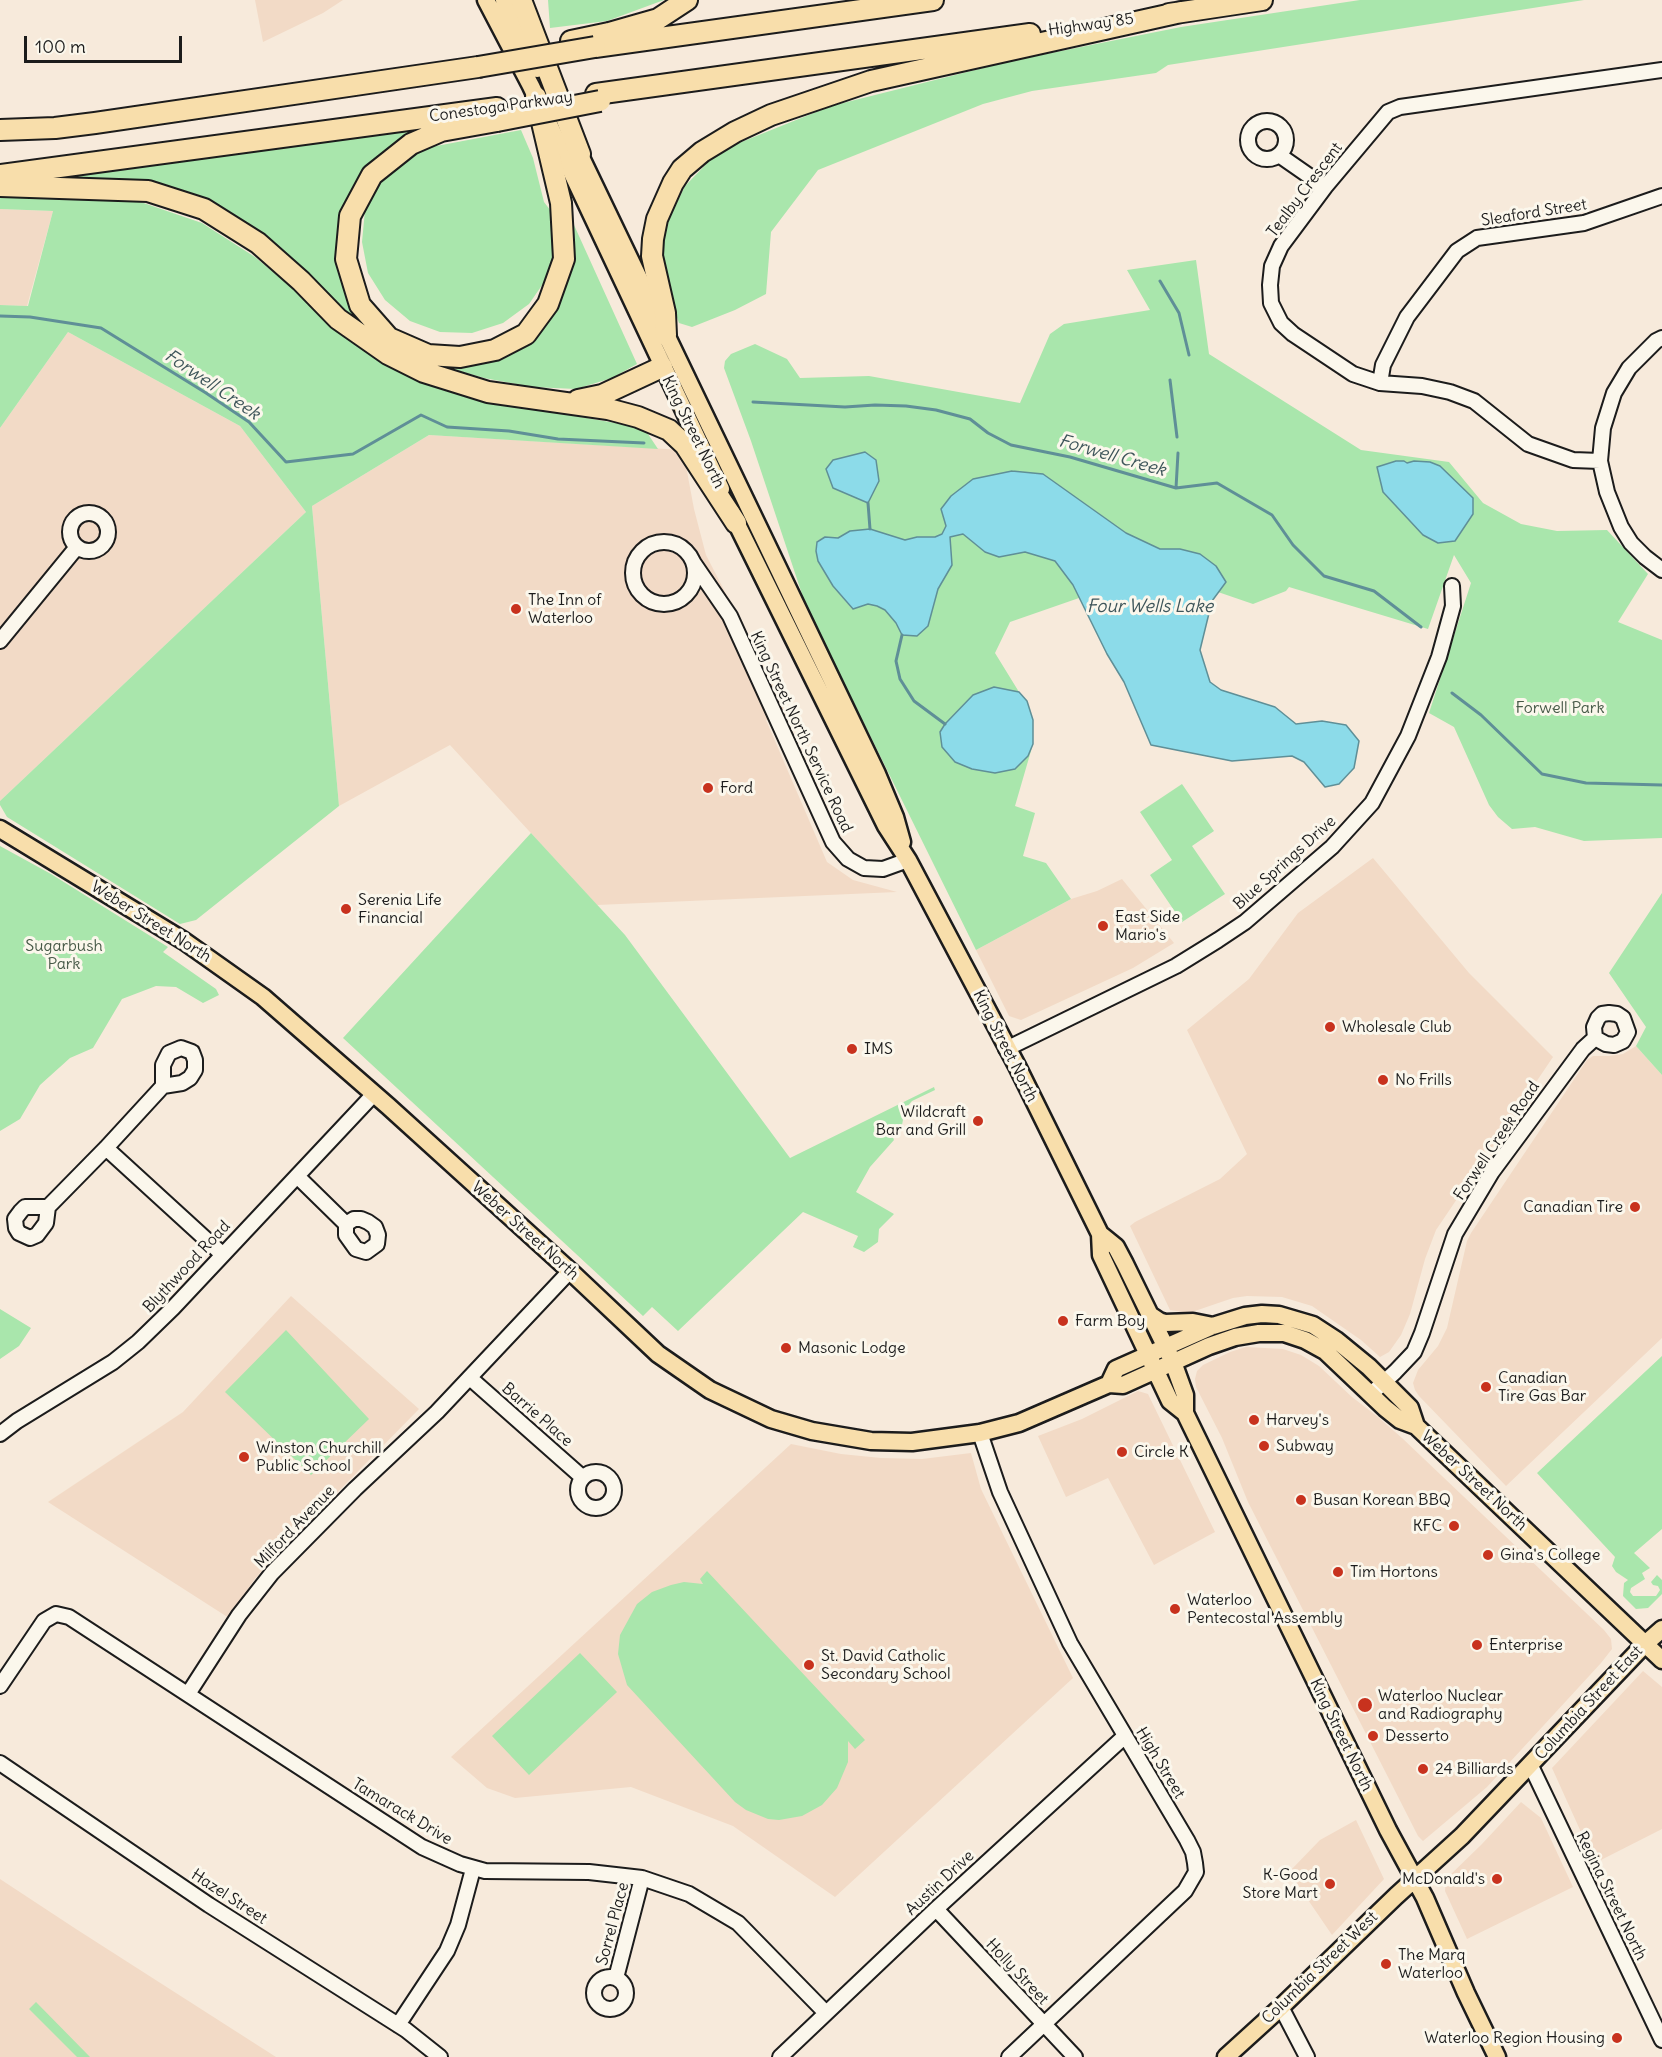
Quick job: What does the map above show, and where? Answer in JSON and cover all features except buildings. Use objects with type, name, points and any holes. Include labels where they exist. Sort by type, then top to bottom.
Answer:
[{"type":"highway","points":[[521,0],[580,154]]},
{"type":"highway","points":[[478,67],[658,19],[687,0]]},
{"type":"highway","points":[[0,130],[55,128],[95,123],[478,67],[595,47],[933,0]]},
{"type":"highway","points":[[666,335],[665,313],[652,256],[657,219],[682,169],[702,152],[735,132],[771,116],[872,81],[1181,12],[1262,0]]},
{"type":"highway","name":"Highway 85","points":[[1002,38],[1181,12]]},
{"type":"highway","name":"Conestoga Parkway","points":[[0,175],[497,114],[598,98],[643,87],[1002,38]]},
{"type":"highway","points":[[497,114],[441,131],[411,144],[372,176],[350,216],[346,259],[360,305],[389,338],[428,356],[460,357],[495,350],[526,334],[548,304],[564,260],[562,214],[536,97]]},
{"type":"highway","points":[[0,186],[148,191],[204,209],[258,243],[338,319],[388,354],[424,372],[488,392],[608,409],[638,417],[669,430],[685,445],[736,523]]},
{"type":"highway","points":[[540,400],[578,400],[602,395],[662,367]]},
{"type":"main road","name":"King Street North","points":[[486,0],[536,97],[662,367],[703,448],[736,523],[886,826],[908,860],[1100,1234],[1116,1247],[1166,1346],[1185,1395],[1185,1413]]},
{"type":"main road","name":"King Street North","points":[[504,0],[877,774],[895,817],[908,860]]},
{"type":"main road","name":"Weber Street North","points":[[0,829],[184,941],[263,997],[570,1271],[658,1354],[710,1390],[771,1419],[821,1433],[871,1441],[912,1442],[980,1433],[1019,1423],[1109,1384],[1123,1385],[1235,1337],[1259,1333],[1284,1333],[1305,1340],[1325,1351],[1400,1420],[1416,1426],[1662,1660]]},
{"type":"main road","name":"King Street North","points":[[1100,1234],[1101,1255],[1170,1401],[1185,1413],[1388,1830],[1415,1880],[1497,2057]]},
{"type":"main road","name":"Weber Street North","points":[[1109,1384],[1116,1369],[1166,1346],[1237,1318],[1262,1314],[1296,1319],[1326,1332],[1369,1367],[1410,1408],[1416,1426]]},
{"type":"main road","points":[[1150,1315],[1165,1323],[1193,1322],[1213,1326]]},
{"type":"main road","name":"Columbia Street East","points":[[1415,1880],[1531,1766],[1645,1644],[1662,1629]]},
{"type":"main road","name":"Columbia Street West","points":[[1226,2057],[1415,1880]]},
{"type":"street","name":"Tealby Crescent","points":[[1600,461],[1573,460],[1528,444],[1474,401],[1466,398],[1422,386],[1380,383],[1353,374],[1293,334],[1281,323],[1271,303],[1272,266],[1281,246],[1325,188],[1388,112],[1400,107],[1662,70]]},
{"type":"street","points":[[1279,154],[1325,188]]},
{"type":"street","name":"Sleaford Street","points":[[1380,383],[1383,365],[1407,317],[1457,251],[1477,238],[1584,223],[1662,196]]},
{"type":"street","points":[[1662,338],[1656,341],[1629,368],[1614,393],[1603,428],[1600,461],[1607,492],[1621,527],[1631,543],[1662,570]]},
{"type":"street","name":"King Street North Service Road","points":[[693,562],[695,573],[693,584],[682,599],[672,604],[650,602],[643,597],[633,578],[636,559],[651,545],[662,542],[675,544],[685,550],[730,616],[832,842],[848,860],[864,868],[883,869],[908,860]]},
{"type":"street","points":[[0,641],[78,547]]},
{"type":"street","name":"Blue Springs Drive","points":[[1006,1049],[1176,966],[1218,940],[1245,922],[1332,847],[1372,803],[1408,736],[1439,657],[1453,606],[1452,586]]},
{"type":"street","name":"Forwell Creek Road","points":[[1371,1394],[1414,1352],[1455,1234],[1492,1172],[1583,1049],[1595,1038]]},
{"type":"street","points":[[48,1208],[163,1086]]},
{"type":"street","name":"Blythwood Road","points":[[0,1434],[17,1421],[94,1375],[138,1342],[173,1308],[374,1094]]},
{"type":"street","points":[[106,1148],[222,1254]]},
{"type":"street","points":[[297,1176],[346,1224]]},
{"type":"street","name":"Milford Avenue","points":[[188,1694],[239,1615],[272,1573],[470,1378],[570,1271]]},
{"type":"street","name":"Barrie Place","points":[[470,1378],[582,1478]]},
{"type":"street","name":"High Street","points":[[980,1433],[1000,1492],[1070,1642],[1187,1840],[1193,1852],[1196,1872],[1185,1891],[1009,2057]]},
{"type":"street","name":"Tamarack Drive","points":[[0,1686],[40,1624],[56,1614],[69,1617],[422,1847],[473,1869],[589,1872],[642,1878],[689,1894],[738,1923],[826,2013]]},
{"type":"street","name":"Austin Drive","points":[[780,2057],[936,1909],[1125,1736]]},
{"type":"street","name":"Hazel Street","points":[[0,1763],[190,1892],[398,2025],[440,2057]]},
{"type":"street","name":"Regina Street North","points":[[1531,1766],[1662,2040]]},
{"type":"street","points":[[398,2025],[447,1951],[458,1924],[473,1869]]},
{"type":"street","name":"Sorrel Place","points":[[616,1978],[642,1878]]},
{"type":"street","name":"Holly Street","points":[[936,1909],[1075,2057]]},
{"type":"street","points":[[1281,2007],[1307,2057]]},
{"type":"shaded area","points":[[255,0],[343,0],[323,13],[263,42]]},
{"type":"shaded area","points":[[0,209],[53,211],[27,306],[0,305]]},
{"type":"shaded area","points":[[68,332],[240,426],[306,512],[0,801],[0,428]]},
{"type":"shaded area","points":[[429,435],[683,450],[694,509],[706,555],[788,714],[766,720],[827,862],[853,880],[897,892],[597,905],[450,745],[339,806],[312,506]]},
{"type":"shaded area","points":[[1373,858],[1469,973],[1553,1057],[1436,1230],[1425,1259],[1410,1314],[1401,1335],[1389,1352],[1380,1357],[1361,1340],[1312,1306],[1282,1297],[1233,1298],[1189,1313],[1170,1310],[1130,1226],[1220,1179],[1247,1154],[1187,1030],[1249,979],[1298,913]]},
{"type":"shaded area","points":[[1122,879],[1174,943],[1133,968],[1021,1020],[1009,1016],[976,950],[1071,899],[1097,891]]},
{"type":"shaded area","name":"Canadian Tire","points":[[1636,1046],[1662,1075],[1662,1338],[1506,1486],[1419,1396],[1413,1383],[1418,1370],[1438,1346],[1447,1328],[1467,1241],[1471,1233],[1587,1060],[1593,1056],[1623,1054]]},
{"type":"shaded area","name":"Winston Churchill Public School","points":[[291,1296],[419,1409],[273,1558],[254,1580],[229,1618],[48,1502],[183,1412]]},
{"type":"shaded area","points":[[1246,1347],[1283,1349],[1301,1355],[1319,1366],[1402,1438],[1611,1639],[1612,1649],[1601,1663],[1487,1787],[1423,1841],[1418,1836],[1248,1502],[1222,1438],[1196,1387],[1197,1371],[1203,1365]]},
{"type":"shaded area","points":[[1138,1391],[1148,1394],[1215,1532],[1154,1565],[1108,1478],[1066,1497],[1038,1436],[1082,1419]]},
{"type":"shaded area","name":"St. David Catholic Secondary School","points":[[791,1444],[841,1454],[881,1458],[922,1459],[971,1453],[981,1489],[1073,1678],[835,1897],[733,1826],[631,1787],[515,1798],[487,1788],[451,1757]]},
{"type":"shaded area","points":[[1643,1671],[1662,1687],[1662,1829],[1595,1863],[1552,1768]]},
{"type":"shaded area","points":[[1521,1802],[1541,1818],[1573,1887],[1467,1939],[1445,1891],[1446,1879]]},
{"type":"shaded area","points":[[1356,1820],[1384,1879],[1332,1935],[1289,1872],[1320,1840]]},
{"type":"shaded area","points":[[0,1879],[76,1929],[276,2057],[0,2057]]},
{"type":"green space","points":[[548,0],[664,0],[607,21],[550,28]]},
{"type":"green space","points":[[1360,0],[1584,0],[1168,65],[1156,73],[1032,91],[983,104],[818,170],[771,232],[766,294],[735,310],[692,327],[679,323],[666,288],[662,266],[662,232],[685,186],[719,151],[831,106],[1011,61],[1181,27]]},
{"type":"green space","points":[[417,127],[417,134],[372,161],[352,194],[342,224],[378,339],[212,207],[67,182],[67,177]]},
{"type":"green space","points":[[521,130],[533,158],[544,202],[554,215],[556,247],[547,278],[529,304],[503,323],[472,333],[440,332],[410,321],[385,300],[368,273],[362,242],[365,210],[379,181],[401,158],[431,147]]},
{"type":"green space","points":[[0,193],[129,198],[202,223],[255,257],[360,345],[412,377],[478,399],[644,428],[658,449],[429,435],[312,506],[339,806],[196,920],[180,924],[7,817],[0,801],[306,512],[240,426],[68,332],[0,428],[0,305],[28,306],[53,211],[0,209]]},
{"type":"green space","points":[[574,225],[637,364],[612,378],[576,389],[532,387],[484,378],[422,360],[533,335],[568,280]]},
{"type":"green space","name":"Forwell Park","points":[[1196,260],[1209,354],[1361,450],[1449,462],[1483,503],[1521,524],[1557,531],[1607,530],[1648,574],[1618,622],[1662,640],[1662,838],[1584,841],[1535,827],[1512,829],[1498,817],[1489,805],[1454,727],[1429,713],[1471,583],[1454,555],[1428,629],[1289,587],[1286,591],[1253,604],[1218,592],[1226,581],[1180,549],[1160,549],[1126,533],[1043,474],[1012,472],[973,479],[941,509],[946,526],[943,534],[905,540],[870,529],[850,531],[838,538],[825,537],[817,541],[816,551],[818,561],[833,586],[852,609],[868,604],[877,606],[885,610],[896,623],[928,626],[938,589],[952,565],[949,537],[963,534],[985,552],[999,557],[1025,552],[1055,561],[1073,585],[1079,598],[1010,622],[995,653],[1019,692],[994,687],[973,695],[940,732],[1028,756],[1033,744],[1015,806],[1035,813],[1023,856],[1046,863],[1071,899],[976,950],[806,606],[724,368],[725,361],[731,354],[755,344],[787,359],[800,378],[869,376],[1020,403],[1050,334],[1064,324],[1150,310],[1127,270]]},
{"type":"green space","points":[[1182,784],[1214,831],[1192,846],[1225,894],[1182,922],[1150,875],[1172,860],[1140,812]]},
{"type":"green space","points":[[531,833],[625,935],[790,1158],[934,1087],[935,1090],[912,1101],[905,1109],[902,1125],[890,1130],[894,1140],[870,1167],[856,1192],[894,1214],[879,1229],[878,1242],[864,1252],[853,1247],[858,1236],[803,1212],[678,1331],[652,1307],[643,1316],[343,1038]]},
{"type":"green space","name":"Sugarbush Park","points":[[0,846],[51,874],[168,947],[163,952],[216,989],[219,995],[203,1003],[176,987],[156,986],[122,999],[93,1048],[70,1058],[40,1085],[20,1119],[0,1131]]},
{"type":"green space","points":[[1662,893],[1662,1075],[1636,1046],[1646,1027],[1609,973]]},
{"type":"green space","points":[[0,1309],[31,1328],[19,1346],[0,1359]]},
{"type":"green space","points":[[286,1330],[369,1419],[311,1475],[225,1392]]},
{"type":"green space","points":[[1662,1356],[1662,1529],[1634,1553],[1650,1568],[1642,1573],[1645,1579],[1631,1588],[1630,1592],[1633,1596],[1656,1596],[1660,1590],[1651,1582],[1657,1575],[1662,1580],[1662,1594],[1648,1608],[1636,1609],[1623,1596],[1624,1583],[1628,1580],[1616,1572],[1612,1566],[1615,1557],[1537,1473]]},
{"type":"green space","points":[[707,1571],[865,1740],[855,1749],[848,1741],[848,1762],[837,1788],[822,1805],[802,1816],[779,1820],[768,1819],[746,1810],[735,1802],[627,1685],[618,1654],[620,1635],[637,1604],[652,1592],[671,1585],[684,1582],[703,1584],[700,1579]]},
{"type":"green space","points":[[580,1653],[617,1692],[529,1775],[492,1736]]},
{"type":"green space","points":[[36,2002],[90,2057],[77,2057],[29,2009]]},
{"type":"water","points":[[865,452],[876,460],[879,481],[868,503],[833,488],[826,469],[833,460]]},
{"type":"water","points":[[1396,461],[1430,462],[1440,466],[1473,498],[1473,514],[1455,541],[1438,543],[1423,535],[1383,492],[1377,467]]},
{"type":"water","name":"Four Wells Lake","points":[[1012,471],[1043,474],[1126,533],[1160,549],[1180,549],[1200,554],[1216,566],[1226,582],[1212,601],[1200,650],[1210,682],[1221,690],[1275,707],[1296,724],[1322,721],[1346,725],[1359,741],[1354,768],[1339,784],[1325,787],[1304,762],[1292,756],[1232,761],[1151,745],[1124,682],[1107,654],[1073,585],[1055,561],[1025,552],[999,557],[985,552],[963,534],[950,537],[952,565],[938,589],[928,626],[917,636],[902,635],[885,610],[877,606],[868,604],[853,609],[833,586],[818,561],[817,542],[825,537],[838,538],[850,531],[870,529],[905,540],[935,537],[942,534],[946,526],[941,509],[951,496],[973,479]]},
{"type":"water","points":[[994,687],[1019,692],[1027,701],[1033,720],[1033,744],[1028,756],[1015,769],[995,773],[972,769],[955,762],[942,747],[940,732],[973,695]]},
{"type":"waterway","points":[[1160,281],[1179,313],[1189,355]]},
{"type":"waterway","name":"Forwell Creek","points":[[0,316],[30,317],[101,328],[249,422],[286,462],[353,454],[421,415],[447,427],[509,431],[558,439],[644,443]]},
{"type":"waterway","points":[[1170,380],[1177,437]]},
{"type":"waterway","name":"Forwell Creek","points":[[753,402],[845,407],[906,406],[936,410],[970,419],[988,433],[1011,445],[1070,457],[1176,488],[1217,483],[1272,515],[1293,545],[1324,576],[1374,591],[1421,627]]},
{"type":"waterway","points":[[1176,488],[1178,453]]},
{"type":"waterway","points":[[868,503],[870,529]]},
{"type":"waterway","points":[[902,635],[896,661],[900,679],[914,701],[945,724]]},
{"type":"waterway","name":"Forwell Creek","points":[[1452,693],[1481,715],[1542,774],[1586,783],[1662,785]]},
{"type":"place","name":"The Inn of Waterloo","points":[[516,609]]},
{"type":"place","name":"Ford","points":[[708,788]]},
{"type":"place","name":"Serenia Life Financial","points":[[346,909]]},
{"type":"place","name":"East Side Mario's","points":[[1103,926]]},
{"type":"place","name":"Wholesale Club","points":[[1330,1027]]},
{"type":"place","name":"IMS","points":[[852,1049]]},
{"type":"place","name":"No Frills","points":[[1383,1080]]},
{"type":"place","name":"Wildcraft Bar and Grill","points":[[978,1121]]},
{"type":"place","name":"Canadian Tire","points":[[1635,1207]]},
{"type":"place","name":"Farm Boy","points":[[1063,1321]]},
{"type":"place","name":"Masonic Lodge","points":[[786,1348]]},
{"type":"place","name":"Canadian Tire Gas Bar","points":[[1486,1387]]},
{"type":"place","name":"Harvey's","points":[[1254,1420]]},
{"type":"place","name":"Subway","points":[[1264,1446]]},
{"type":"place","name":"Circle K","points":[[1122,1452]]},
{"type":"place","name":"Winston Churchill Public School","points":[[244,1457]]},
{"type":"place","name":"Busan Korean BBQ","points":[[1301,1500]]},
{"type":"place","name":"KFC","points":[[1454,1526]]},
{"type":"place","name":"Gina's College","points":[[1488,1555]]},
{"type":"place","name":"Tim Hortons","points":[[1338,1572]]},
{"type":"place","name":"Waterloo Pentecostal Assembly","points":[[1175,1609]]},
{"type":"place","name":"Enterprise","points":[[1477,1645]]},
{"type":"place","name":"St. David Catholic Secondary School","points":[[809,1665]]},
{"type":"place","name":"Waterloo Nuclear and Radiography","points":[[1365,1705]]},
{"type":"place","name":"Desserto","points":[[1373,1736]]},
{"type":"place","name":"24 Billiards","points":[[1423,1769]]},
{"type":"place","name":"McDonald's","points":[[1497,1879]]},
{"type":"place","name":"K-Good Store Mart","points":[[1330,1884]]},
{"type":"place","name":"The Marq Waterloo","points":[[1386,1964]]},
{"type":"place","name":"Waterloo Region Housing","points":[[1617,2038]]}]
